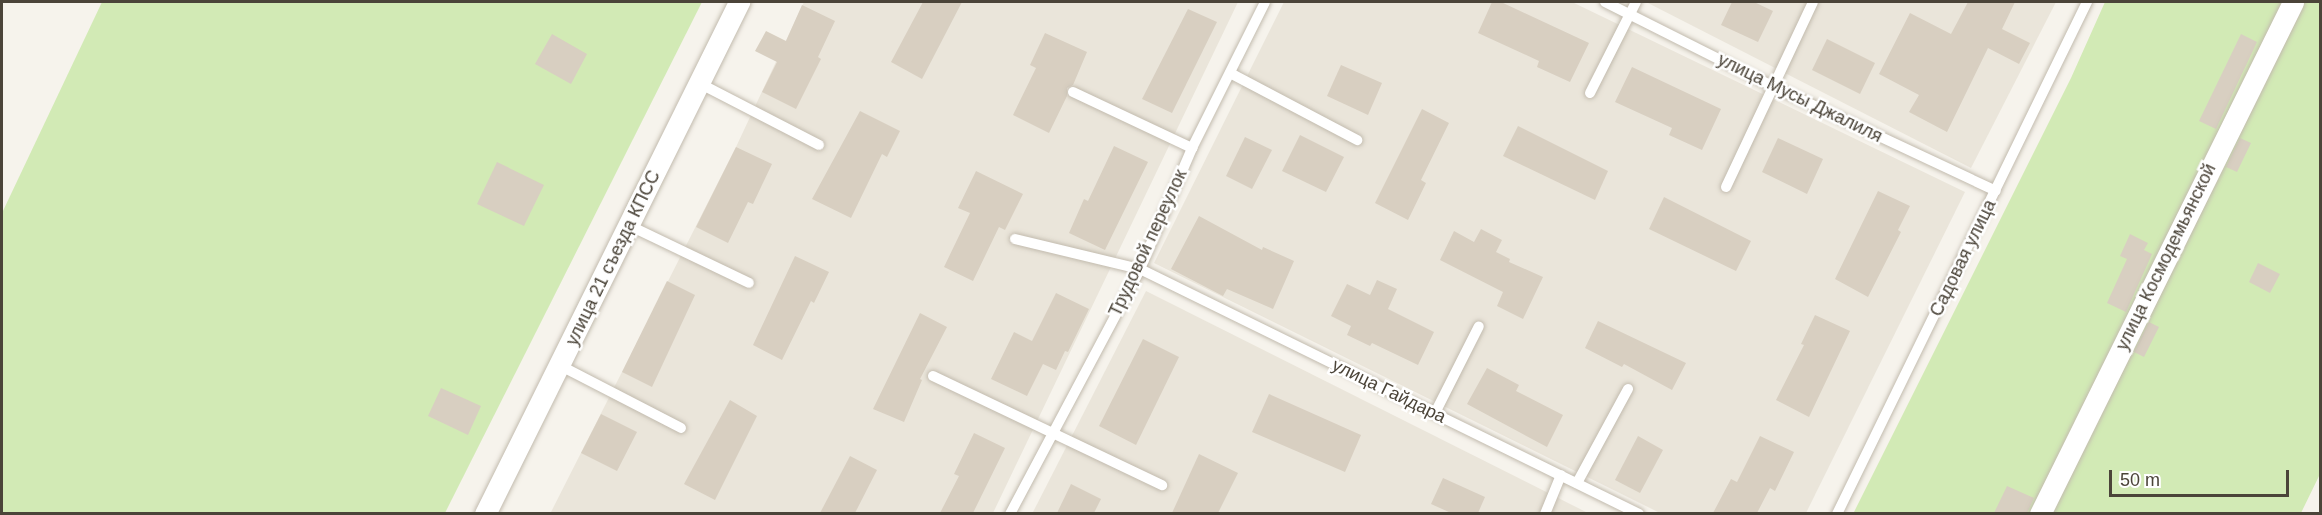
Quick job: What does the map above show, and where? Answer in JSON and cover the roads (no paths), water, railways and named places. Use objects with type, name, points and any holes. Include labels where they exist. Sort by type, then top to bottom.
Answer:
[{"type":"street","name":"улица 21 съезда КПСС","points":[[485,513],[561,366],[739,2]]},
{"type":"street","name":"улица Космодемьянской","points":[[2040,513],[2293,2]]},
{"type":"lane","name":"Трудовой переулок","points":[[1010,513],[1051,432],[1140,269],[1192,148],[1265,2]]},
{"type":"lane","name":"улица Мусы Джалиля","points":[[1605,2],[1772,86],[1995,191]]},
{"type":"lane","points":[[1590,93],[1636,2]]},
{"type":"lane","points":[[1726,187],[1813,2]]},
{"type":"lane","name":"Садовая улица","points":[[1837,513],[2087,2]]},
{"type":"lane","points":[[1230,73],[1357,140]]},
{"type":"lane","points":[[699,83],[819,145]]},
{"type":"lane","points":[[1073,92],[1192,148]]},
{"type":"lane","points":[[628,225],[749,283]]},
{"type":"lane","name":"улица Гайдара","points":[[1015,239],[1140,269],[1639,513]]},
{"type":"lane","points":[[1435,413],[1479,326]]},
{"type":"lane","points":[[561,366],[681,428]]},
{"type":"lane","points":[[933,376],[1162,485]]},
{"type":"lane","points":[[1576,483],[1628,388]]},
{"type":"lane","points":[[1545,513],[1561,476]]}]
